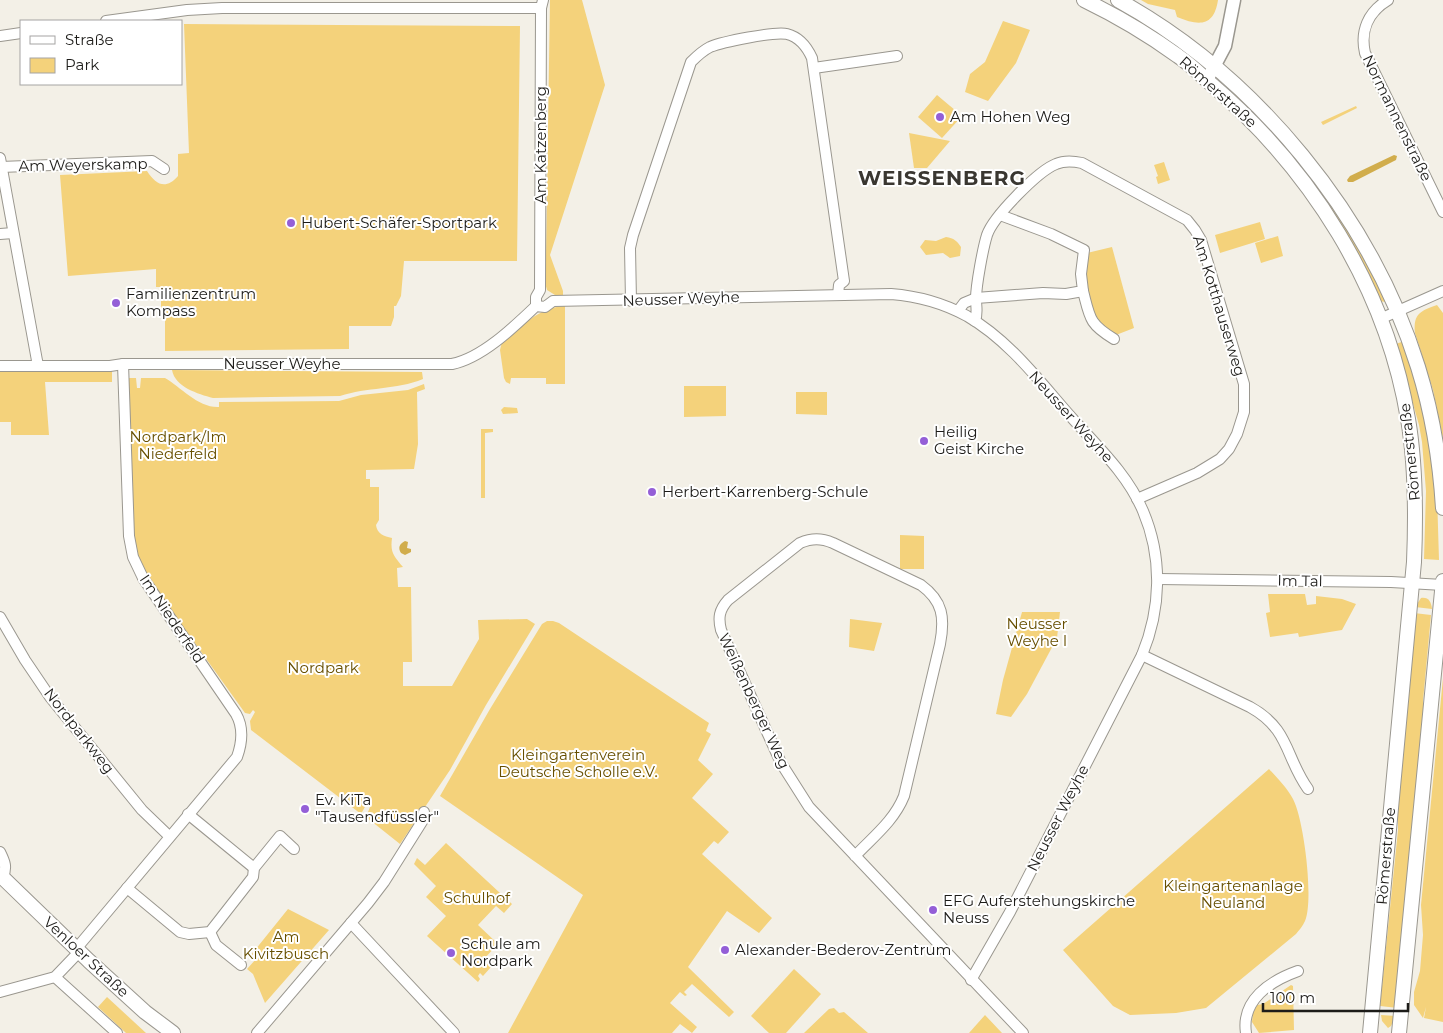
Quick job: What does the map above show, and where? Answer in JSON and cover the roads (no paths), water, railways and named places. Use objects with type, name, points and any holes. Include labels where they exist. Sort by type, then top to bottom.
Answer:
[{"type":"main road","name":"Römerstraße","points":[[1084,0],[1159,43],[1183,60],[1267,137],[1319,202],[1349,250],[1368,288],[1398,373],[1412,445],[1416,511],[1412,583],[1370,1033]]},
{"type":"main road","name":"Römerstraße","points":[[1118,0],[1171,32],[1215,67],[1267,115],[1314,170],[1361,239],[1378,270],[1408,338],[1425,392],[1434,436],[1443,508]]},
{"type":"main road","name":"Römerstraße","points":[[1399,1033],[1443,583]]},
{"type":"main road","name":"Venloer Straße","points":[[1,876],[77,950],[145,1012],[173,1033]]},
{"type":"street","points":[[1207,80],[1225,46],[1234,0]]},
{"type":"street","name":"Normannenstraße","points":[[1388,0],[1377,7],[1367,22],[1363,37],[1365,53],[1443,212]]},
{"type":"street","points":[[113,20],[222,4],[542,4]]},
{"type":"street","name":"Am Katzenberg","points":[[536,306],[536,297],[540,290],[542,4]]},
{"type":"street","points":[[0,36],[20,33]]},
{"type":"street","points":[[631,300],[630,248],[691,62],[705,50],[718,44],[783,33],[794,37],[803,44],[812,58],[844,280],[849,284],[852,295]]},
{"type":"street","points":[[814,68],[897,56]]},
{"type":"street","name":"Am Weyerskamp","points":[[1,163],[152,161],[164,169]]},
{"type":"street","name":"Am Kotthauserweg","points":[[975,321],[978,310],[976,298],[988,232],[1000,214],[1036,177],[1054,165],[1073,161],[1082,163],[1187,220],[1201,240],[1244,384],[1244,412],[1237,434],[1229,449],[1220,459],[1197,473],[1137,499]]},
{"type":"street","points":[[1,163],[38,366]]},
{"type":"street","points":[[1000,214],[1051,234],[1084,250],[1081,274],[1083,290],[1092,322],[1097,328],[1114,339]]},
{"type":"street","points":[[0,234],[13,233]]},
{"type":"street","points":[[838,295],[839,285],[844,280]]},
{"type":"street","points":[[540,290],[548,294],[553,301]]},
{"type":"street","points":[[958,311],[964,303],[976,298],[1043,293],[1066,294],[1083,290]]},
{"type":"street","points":[[1380,319],[1443,291]]},
{"type":"street","name":"Neusser Weyhe","points":[[0,366],[452,364],[478,355],[536,306],[545,306],[553,301],[891,294],[932,301],[958,311],[975,321],[1009,347],[1113,464],[1144,512],[1154,546],[1158,579],[1152,628],[1142,655],[1010,912],[972,980]]},
{"type":"street","name":"Im Niederfeld","points":[[123,364],[129,536],[133,557],[142,578],[240,721],[241,739],[237,757],[188,814]]},
{"type":"street","name":"Weißenberger Weg","points":[[855,856],[891,820],[904,796],[940,644],[943,622],[938,602],[921,585],[826,540],[809,540],[800,543],[728,600],[722,606],[719,621],[790,779],[809,807],[855,856],[1022,1033]]},
{"type":"street","name":"Im Tal","points":[[1158,579],[1443,583]]},
{"type":"street","name":"Nordparkweg","points":[[0,617],[24,660],[50,696],[142,810],[169,836]]},
{"type":"street","points":[[1142,655],[1250,707],[1267,718],[1283,738],[1298,774],[1308,789]]},
{"type":"street","points":[[257,1033],[368,903],[394,867],[423,820],[424,812]]},
{"type":"street","points":[[0,992],[55,977],[188,814],[254,868]]},
{"type":"street","points":[[127,888],[180,932],[189,934],[210,932],[253,878],[254,868],[280,836],[294,849]]},
{"type":"street","name":"Venloer Straße","points":[[0,852],[5,860],[6,869],[1,876]]},
{"type":"street","points":[[351,923],[454,1033]]},
{"type":"street","points":[[210,932],[216,945],[241,965]]},
{"type":"street","points":[[1246,1033],[1246,1014],[1254,998],[1279,980],[1298,971]]},
{"type":"street","points":[[55,977],[117,1033]]},
{"type":"place","name":"Am Hohen Weg","points":[[940,117]]},
{"type":"place","name":"Hubert-Schäfer-Sportpark","points":[[291,223]]},
{"type":"place","name":"Familienzentrum Kompass","points":[[116,303]]},
{"type":"place","name":"Heilig Geist Kirche","points":[[924,441]]},
{"type":"place","name":"Herbert-Karrenberg-Schule","points":[[652,492]]},
{"type":"place","name":"Ev. KiTa \"Tausendfüssler\"","points":[[305,809]]},
{"type":"place","name":"EFG Auferstehungskirche Neuss","points":[[933,910]]},
{"type":"place","name":"Alexander-Bederov-Zentrum","points":[[725,950]]},
{"type":"place","name":"Schule am Nordpark","points":[[451,953]]},
{"type":"district","name":"WEISSENBERG","points":[[942,178]]},
{"type":"park label","name":"Nordpark/Im Niederfeld","points":[[178,446]]},
{"type":"park label","name":"Neusser Weyhe I","points":[[1037,632]]},
{"type":"park label","name":"Nordpark","points":[[323,668]]},
{"type":"park label","name":"Kleingartenverein Deutsche Scholle e.V.","points":[[578,764]]},
{"type":"park label","name":"Kleingartenanlage Neuland","points":[[1233,894]]},
{"type":"park label","name":"Schulhof","points":[[477,898]]},
{"type":"park label","name":"Am Kivitzbusch","points":[[286,946]]}]
